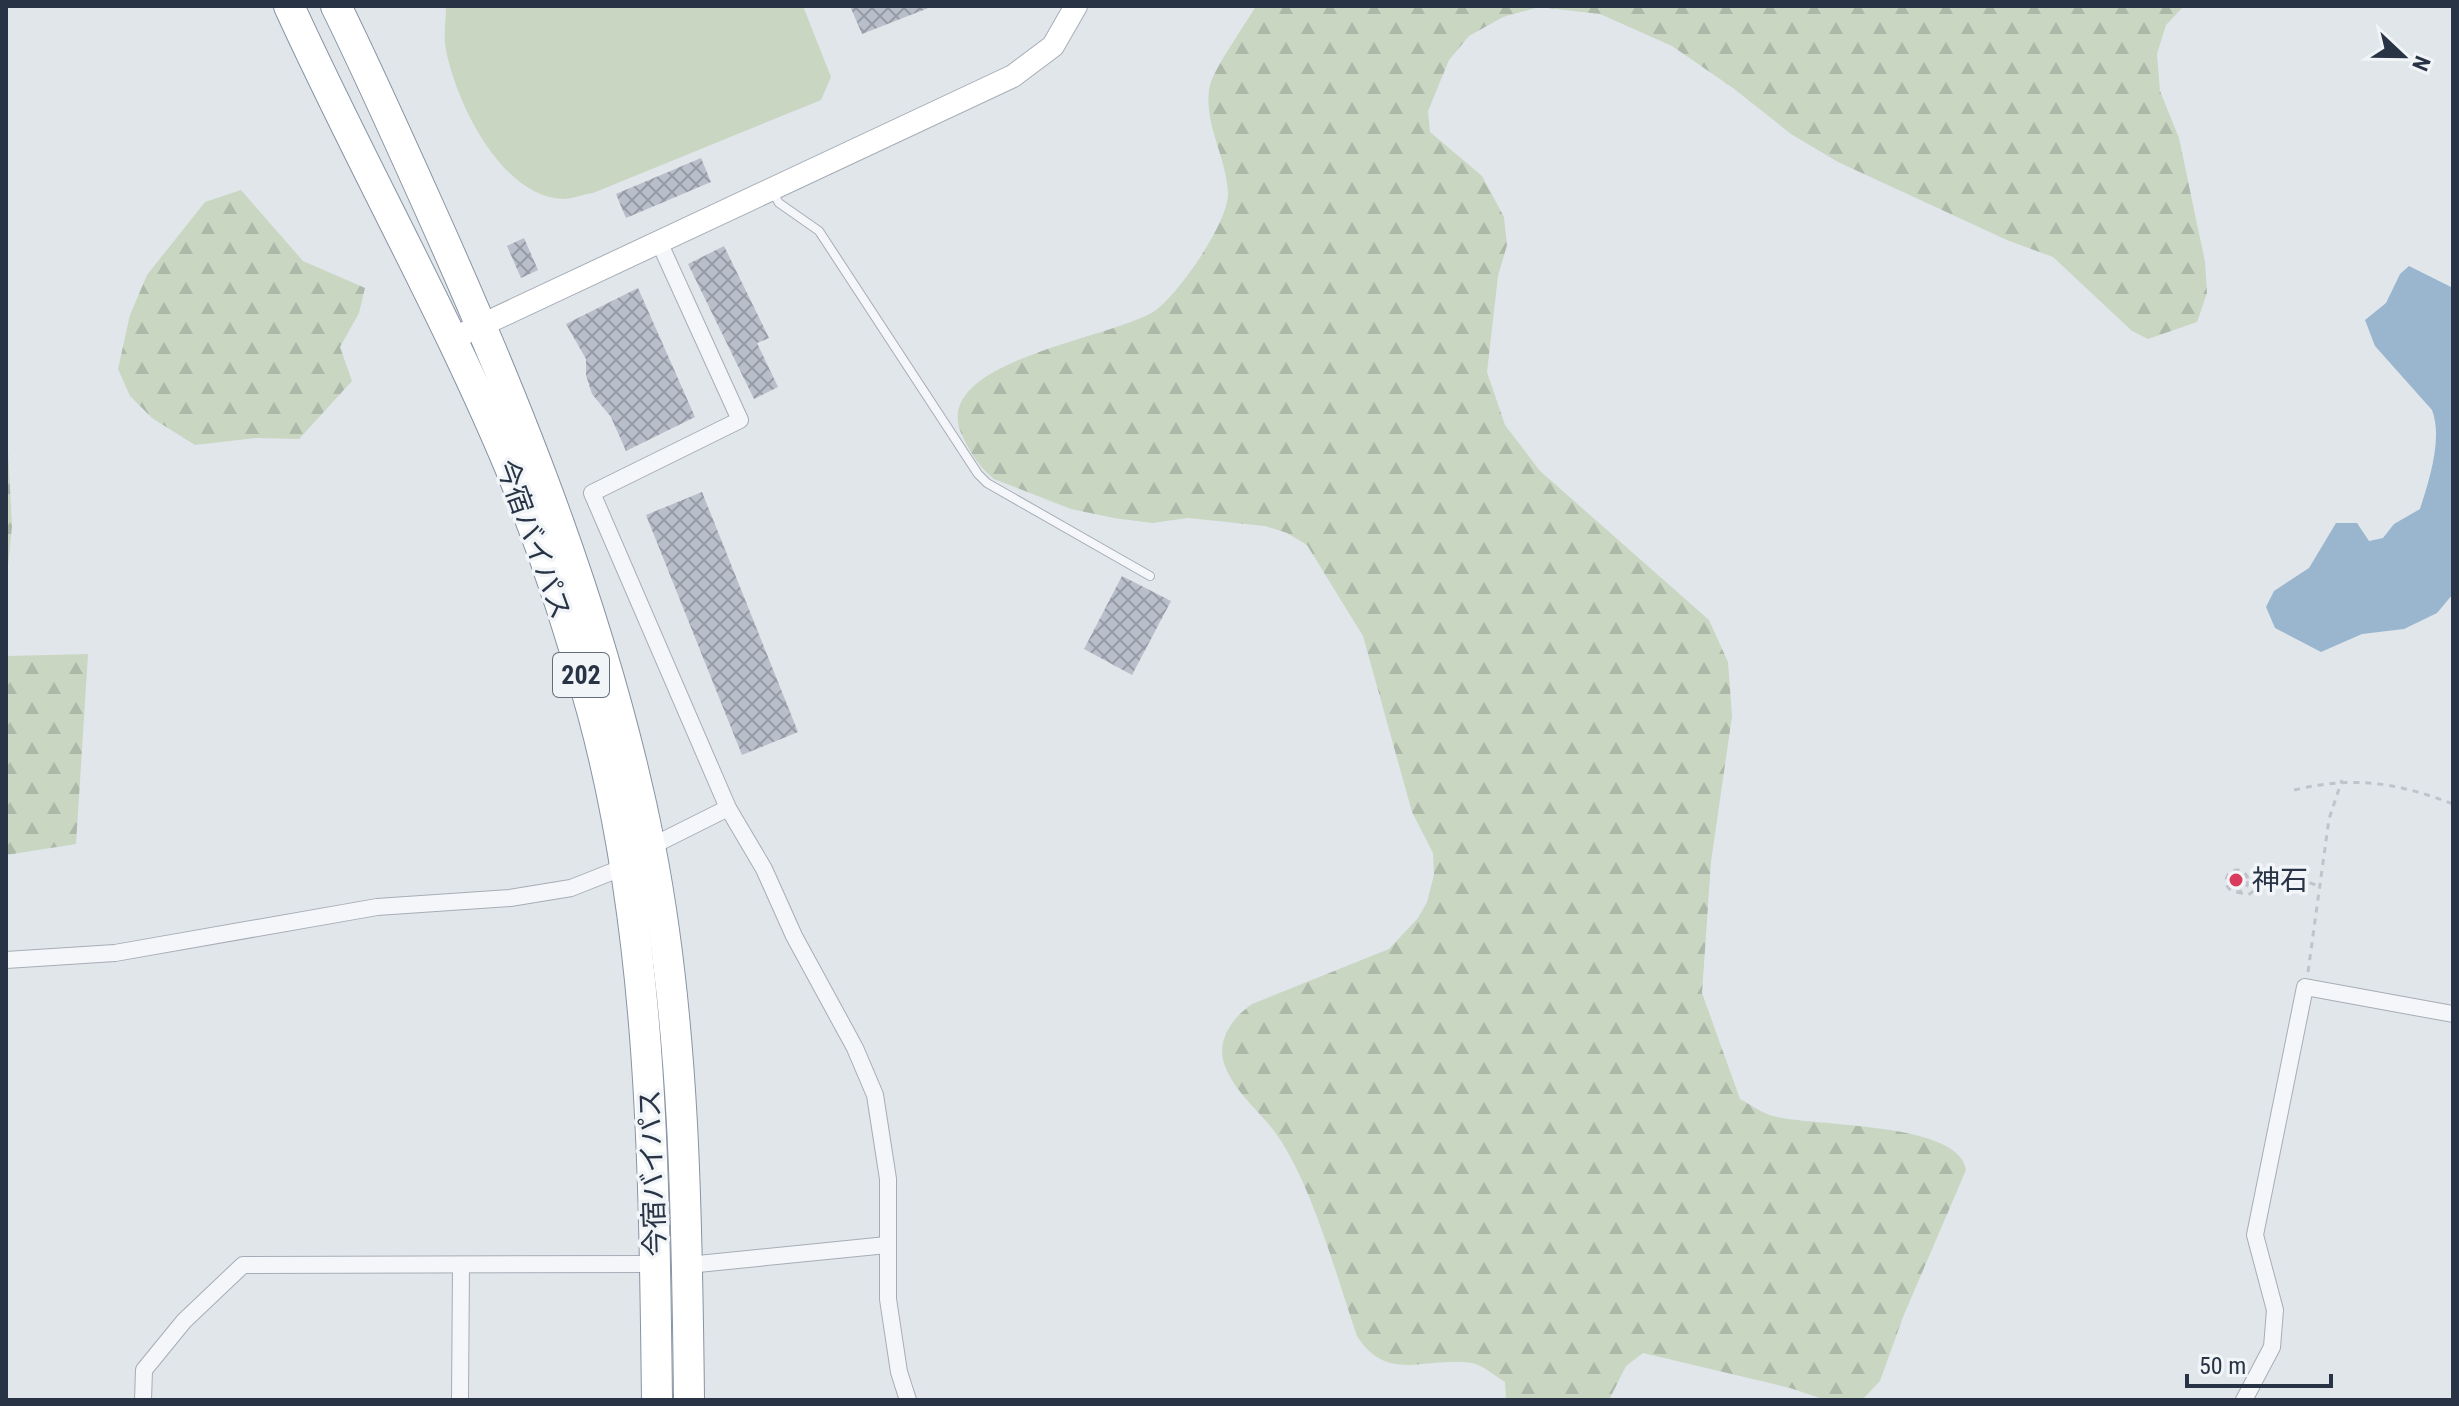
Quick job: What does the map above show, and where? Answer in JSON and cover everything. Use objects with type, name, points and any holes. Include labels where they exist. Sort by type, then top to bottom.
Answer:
[{"type":"highway","name":"今宿バイパス","points":[[289,6],[452,339],[512,472],[568,631],[594,716],[624,867],[643,1008],[653,1141],[657,1400]]},
{"type":"highway","name":"今宿バイパス","points":[[336,6],[482,325],[554,511],[595,631],[650,847],[672,1016],[688,1265],[689,1400]]},
{"type":"street","points":[[452,339],[1013,76],[1053,46],[1076,6]]},
{"type":"street","points":[[660,244],[740,420],[592,493],[728,808],[764,869],[794,936],[855,1048],[875,1095],[888,1179],[890,1314],[899,1372],[908,1400]]},
{"type":"street","points":[[650,847],[728,808]]},
{"type":"street","points":[[6,960],[130,951],[377,907],[510,898],[571,888],[624,867]]},
{"type":"street","points":[[2244,1400],[2272,1347],[2275,1310],[2255,1235],[2305,987],[2453,1014]]},
{"type":"street","points":[[688,1265],[887,1245]]},
{"type":"street","points":[[143,1400],[144,1370],[184,1321],[243,1265],[655,1264]]},
{"type":"street","points":[[460,1400],[461,1266]]},
{"type":"lane","points":[[771,191],[779,203],[819,231],[978,474],[987,483],[1150,576]]},
{"type":"path","points":[[2305,987],[2317,885],[2329,819],[2342,780]]},
{"type":"path","points":[[2294,790],[2342,780],[2402,788],[2453,804]]},
{"type":"path","points":[[2237,892],[2245,889],[2248,882],[2247,875],[2237,869],[2226,879],[2229,889],[2237,892],[2248,895],[2258,889],[2266,875],[2275,872],[2317,885]]},
{"type":"green space","points":[[446,6],[803,6],[831,77],[821,100],[593,193],[563,199],[540,194],[519,181],[483,141],[469,116],[450,66],[445,44]]},
{"type":"green space","points":[[1256,6],[2184,6],[2166,25],[2157,54],[2160,91],[2179,138],[2205,262],[2207,293],[2197,322],[2148,339],[2132,331],[2053,257],[2007,240],[1838,162],[1791,134],[1733,88],[1672,46],[1600,14],[1539,7],[1503,17],[1469,36],[1449,60],[1428,111],[1430,132],[1482,176],[1504,217],[1507,245],[1498,276],[1487,372],[1505,425],[1540,471],[1709,620],[1728,662],[1732,716],[1711,862],[1702,993],[1740,1099],[1773,1116],[1882,1129],[1939,1142],[1958,1154],[1966,1170],[1903,1317],[1880,1381],[1862,1400],[1826,1400],[1790,1388],[1643,1353],[1626,1366],[1609,1400],[1506,1400],[1505,1382],[1476,1364],[1408,1365],[1381,1359],[1369,1351],[1357,1336],[1313,1205],[1290,1156],[1271,1127],[1229,1076],[1223,1057],[1224,1039],[1232,1023],[1245,1009],[1389,949],[1418,918],[1427,902],[1434,875],[1433,853],[1412,812],[1363,636],[1307,545],[1287,533],[1265,526],[1188,518],[1152,523],[1071,509],[994,479],[975,459],[962,435],[959,409],[972,388],[997,370],[1030,355],[1134,321],[1156,310],[1189,273],[1212,238],[1226,206],[1228,193],[1209,112],[1210,85]]},
{"type":"green space","points":[[241,190],[303,261],[365,288],[359,313],[340,347],[352,381],[299,439],[257,438],[195,445],[152,418],[130,396],[118,369],[130,315],[147,275],[205,202]]},
{"type":"green space","points":[[6,414],[12,526],[6,585]]},
{"type":"green space","points":[[88,654],[76,844],[6,855],[6,656]]},
{"type":"water","points":[[2409,266],[2453,288],[2453,594],[2437,613],[2404,629],[2362,634],[2321,652],[2275,628],[2266,607],[2274,591],[2309,568],[2336,523],[2357,523],[2369,541],[2383,538],[2394,524],[2420,509],[2431,473],[2436,434],[2432,410],[2375,346],[2365,320],[2386,303],[2400,274]]},
{"type":"building","points":[[850,6],[930,6],[931,7],[862,34]]},
{"type":"building","points":[[701,158],[711,182],[626,218],[616,194]]},
{"type":"building","points":[[524,238],[538,270],[521,278],[507,246]]},
{"type":"building","points":[[724,246],[769,338],[757,343],[778,387],[754,399],[688,264]]},
{"type":"building","points":[[638,288],[695,417],[626,451],[611,417],[592,394],[586,375],[586,359],[566,324]]},
{"type":"building","points":[[702,492],[798,732],[742,755],[646,515]]},
{"type":"building","points":[[1122,576],[1171,601],[1132,675],[1084,649]]},
{"type":"place","name":"神石","points":[[2236,880]]}]
